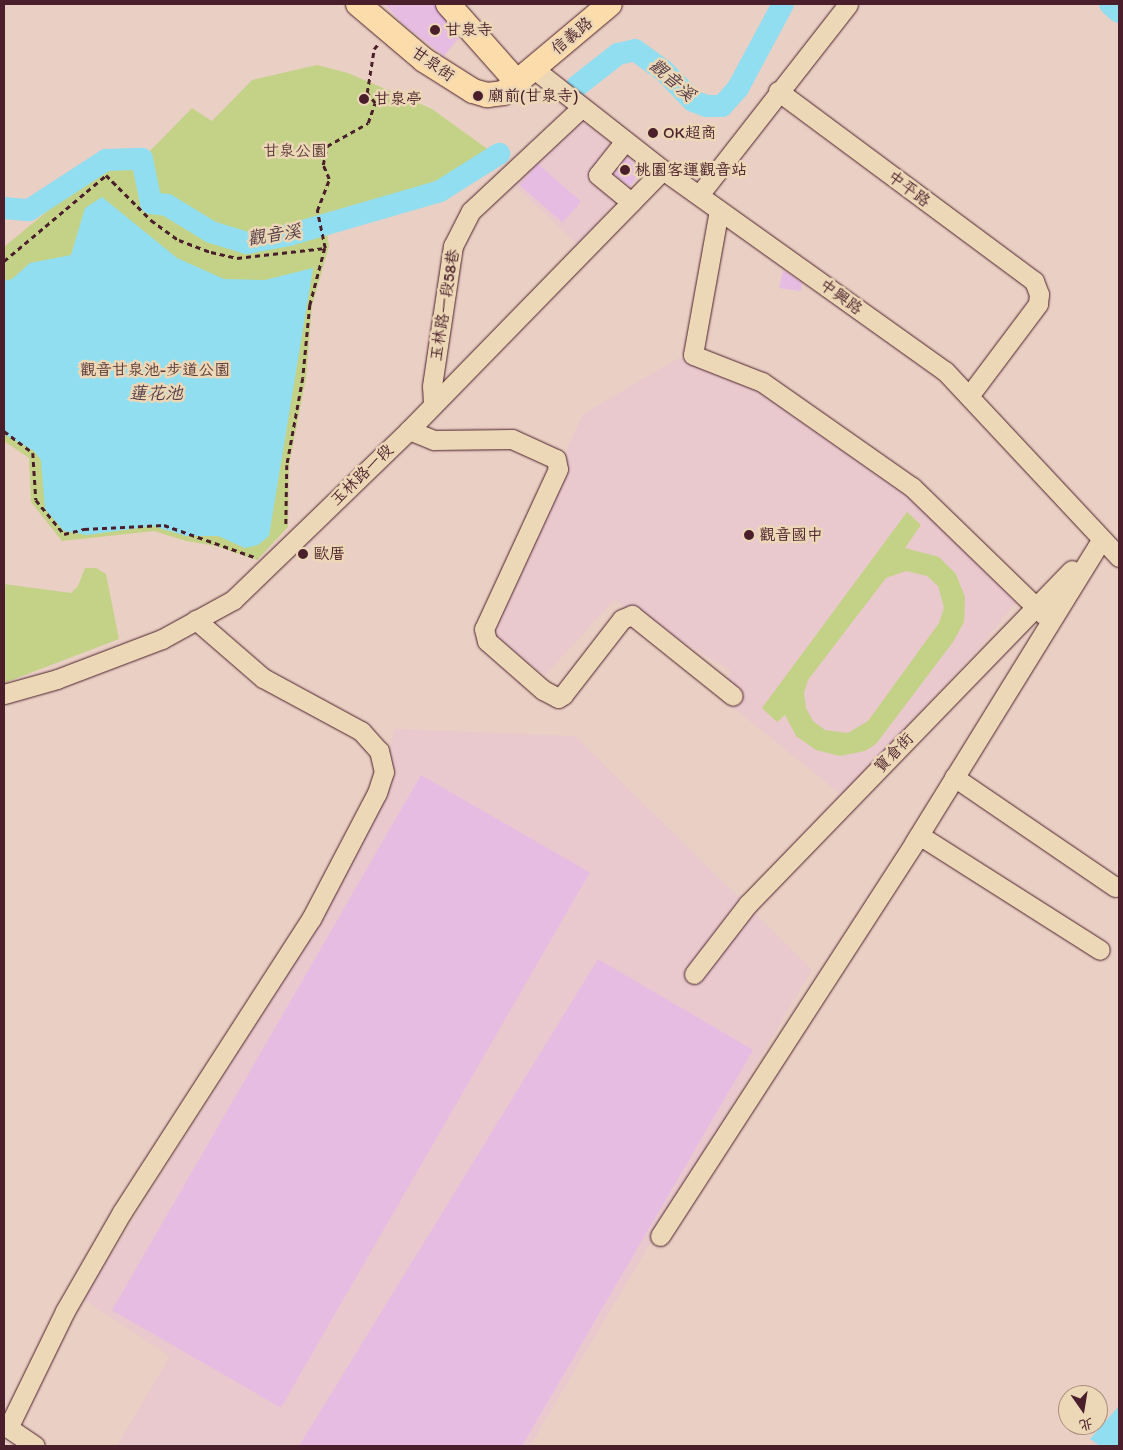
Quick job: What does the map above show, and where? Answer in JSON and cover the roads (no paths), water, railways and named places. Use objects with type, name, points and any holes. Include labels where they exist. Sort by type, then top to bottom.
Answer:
[{"type":"main road","name":"甘泉街","points":[[358,4],[388,32],[473,92],[488,95],[503,93],[525,76]]},
{"type":"main road","points":[[448,4],[525,76]]},
{"type":"main road","name":"信義路","points":[[525,76],[610,4]]},
{"type":"street","points":[[699,195],[778,91],[848,4]]},
{"type":"street","name":"中興路","points":[[525,76],[581,108],[663,170],[945,371],[1119,557]]},
{"type":"street","name":"中平路","points":[[778,91],[1034,281],[1039,294],[1038,304],[969,396]]},
{"type":"street","name":"玉林路一段58巷","points":[[433,404],[432,386],[453,246],[466,220],[498,184],[581,108]]},
{"type":"street","points":[[625,141],[598,175],[631,202]]},
{"type":"street","name":"玉林路一段","points":[[4,694],[57,679],[162,639],[233,600],[409,430],[663,170]]},
{"type":"street","points":[[660,1236],[919,835],[954,777],[1042,614],[912,488],[762,382],[693,355],[719,210]]},
{"type":"street","points":[[409,430],[434,440],[512,439],[556,459],[558,469],[484,628],[487,642],[542,690],[558,698],[563,695],[622,619],[632,615],[733,696]]},
{"type":"street","name":"寶倉街","points":[[694,974],[748,904],[1042,614],[1102,539]]},
{"type":"street","points":[[35,1446],[6,1426],[66,1311],[122,1212],[311,919],[377,793],[384,772],[379,751],[361,731],[263,678],[196,620]]},
{"type":"street","points":[[954,777],[1115,887]]},
{"type":"street","points":[[919,835],[1100,950]]},
{"type":"water","name":"蓮花池","points":[[102,197],[177,258],[224,279],[265,280],[313,268],[269,536],[258,545],[245,548],[218,536],[186,536],[153,526],[87,535],[64,531],[45,509],[41,460],[34,451],[4,434],[4,281],[12,279],[30,263],[71,255],[85,208]]},
{"type":"water","points":[[1119,1406],[1119,1446],[1100,1446],[1090,1439],[1094,1435],[1108,1435],[1108,1419]]},
{"type":"waterway","name":"觀音溪","points":[[577,86],[618,54],[635,50],[663,70],[693,101],[707,106],[722,106],[738,88],[783,4]]},
{"type":"waterway","name":"觀音溪","points":[[1110,4],[1119,12]]},
{"type":"waterway","name":"觀音溪","points":[[4,208],[29,210],[106,160],[142,159],[151,203],[167,205],[211,232],[247,243],[289,235],[440,191],[499,154]]},
{"type":"place","name":"甘泉寺","points":[[435,30]]},
{"type":"place","name":"廟前(甘泉寺)","points":[[478,96]]},
{"type":"place","name":"甘泉亭","points":[[364,99]]},
{"type":"place","name":"OK超商","points":[[653,133]]},
{"type":"place","name":"桃園客運觀音站","points":[[625,170]]},
{"type":"place","name":"觀音國中","points":[[749,535]]},
{"type":"place","name":"歐厝","points":[[303,554]]},
{"type":"park label","name":"甘泉公園","points":[[295,151]]},
{"type":"park label","name":"觀音甘泉池-步道公園","points":[[155,370]]}]
